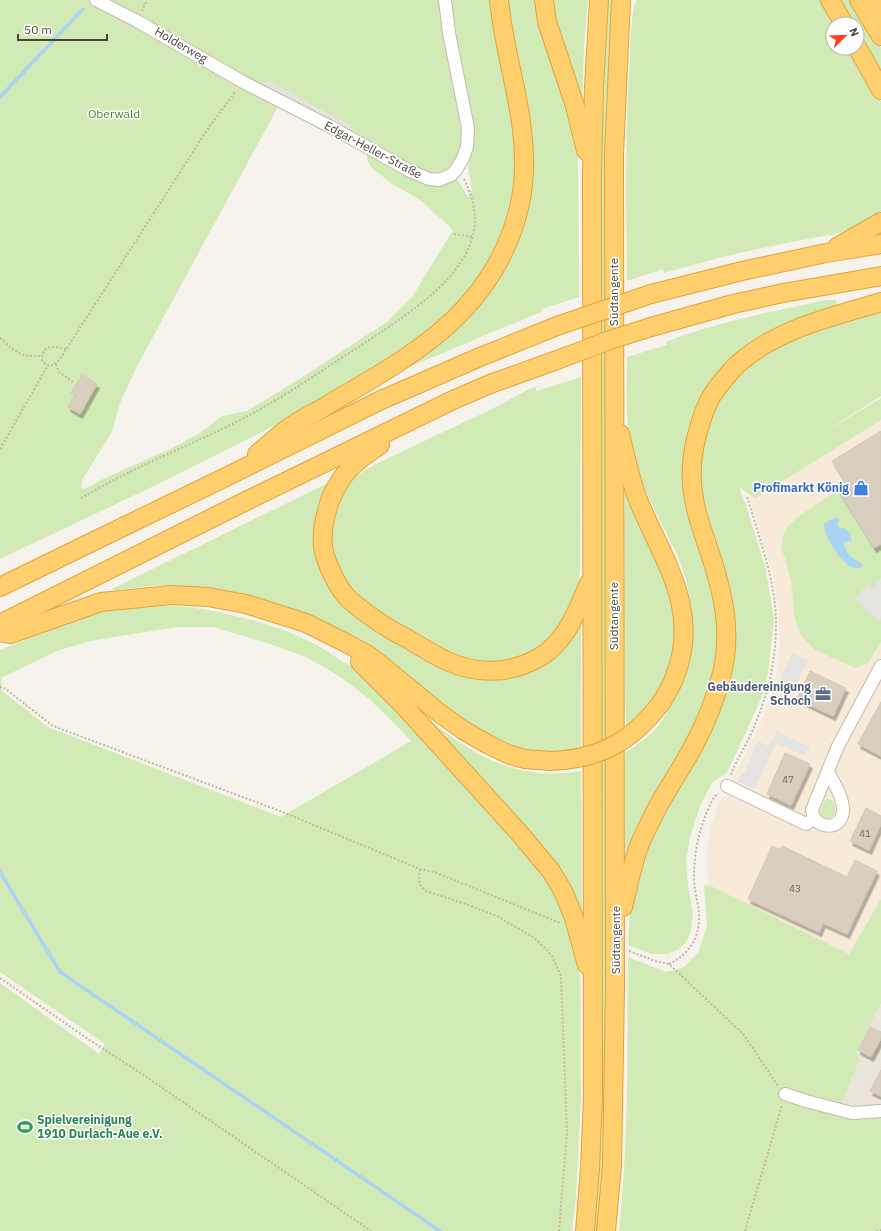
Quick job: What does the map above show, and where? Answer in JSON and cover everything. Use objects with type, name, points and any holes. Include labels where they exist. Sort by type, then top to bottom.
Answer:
[{"type":"highway","points":[[232,474],[288,428],[375,377],[434,337],[455,319],[469,304],[496,267],[508,242],[517,214],[522,187],[524,160],[521,115],[499,0]]},
{"type":"highway","points":[[544,0],[547,22],[575,106],[592,175]]},
{"type":"highway","name":"Südtangente","points":[[585,1231],[592,1120],[594,989],[592,175],[594,87],[599,0]]},
{"type":"highway","points":[[830,0],[839,16]]},
{"type":"highway","points":[[859,0],[881,36]]},
{"type":"highway","points":[[874,0],[881,16]]},
{"type":"highway","name":"Südtangente","points":[[606,1231],[612,1166],[616,937],[614,154],[622,2]]},
{"type":"highway","points":[[862,56],[881,90]]},
{"type":"highway","points":[[826,253],[881,222]]},
{"type":"highway","points":[[0,587],[379,401],[480,357],[557,326],[651,294],[742,271],[826,253],[881,244]]},
{"type":"highway","points":[[0,624],[238,505],[414,419],[490,384],[610,340],[733,304],[784,293],[881,276]]},
{"type":"highway","points":[[616,937],[640,844],[655,812],[694,744],[710,710],[718,689],[723,668],[726,647],[723,600],[698,519],[691,481],[691,461],[695,439],[707,406],[721,383],[738,364],[761,346],[784,334],[811,323],[881,302]]},
{"type":"highway","points":[[0,632],[10,634],[101,602],[171,595],[208,597],[246,604],[306,623],[346,643],[368,656],[442,715],[475,738],[510,755],[525,759],[562,761],[599,753],[617,744],[634,732],[646,721],[661,703],[675,676],[680,661],[684,635],[679,593],[638,500],[614,412]]},
{"type":"highway","points":[[414,419],[355,463],[340,481],[328,502],[324,524],[323,548],[332,574],[346,596],[387,628],[447,661],[463,667],[494,671],[524,665],[541,657],[553,648],[566,632],[576,614],[592,575]]},
{"type":"highway","points":[[331,636],[365,666],[404,706],[521,835],[551,872],[564,894],[574,918],[594,989]]},
{"type":"street","name":"Holderweg","points":[[96,0],[138,21],[243,82]]},
{"type":"street","points":[[445,0],[468,128],[467,147],[456,170]]},
{"type":"street","name":"Edgar-Heller-Straße","points":[[243,82],[329,126],[410,171],[429,179],[439,180],[456,170]]},
{"type":"street","points":[[828,772],[837,790],[843,809],[842,818],[830,826],[823,825],[814,819],[812,810],[838,746],[881,666]]},
{"type":"street","points":[[728,783],[806,824],[814,819]]},
{"type":"street","points":[[785,1094],[852,1113],[881,1111]]},
{"type":"path","points":[[66,349],[50,347],[46,349],[42,356],[42,360],[46,365],[52,366],[56,364],[66,349],[209,127],[243,82]]},
{"type":"path","points":[[80,498],[133,470],[261,409],[370,339],[420,304],[437,290],[452,274],[464,257],[473,236],[475,214],[471,193],[463,177],[456,170]]},
{"type":"path","points":[[454,234],[473,236]]},
{"type":"path","points":[[0,338],[14,351],[27,356],[42,356]]},
{"type":"path","points":[[56,364],[59,372],[73,382]]},
{"type":"path","points":[[0,449],[48,365]]},
{"type":"path","points":[[669,964],[683,955],[693,945],[698,929],[699,916],[694,880],[695,857],[700,829],[707,810],[715,796],[728,783],[733,769],[756,723],[763,704],[770,676],[776,627],[775,605],[771,577],[747,497]]},
{"type":"path","points":[[0,686],[53,726],[280,811],[420,869],[437,873],[544,917]]},
{"type":"path","points":[[420,869],[420,885],[426,891],[497,916],[533,938],[552,956],[561,976],[568,1132],[559,1231]]},
{"type":"path","points":[[655,961],[669,964],[744,1035],[777,1086],[785,1094],[745,1231]]},
{"type":"path","points":[[0,978],[371,1231]]},
{"type":"path","points":[[876,1231],[881,1230]]},
{"type":"shaded area","points":[[267,80],[350,125],[346,133],[263,87]]},
{"type":"shaded area","points":[[881,405],[881,899],[849,954],[709,885],[707,850],[710,828],[719,803],[721,799],[728,794],[730,783],[761,723],[775,682],[780,646],[778,605],[773,576],[747,490]]},
{"type":"shaded area","points":[[881,578],[881,618],[878,621],[854,598],[868,584],[873,588]]},
{"type":"shaded area","points":[[792,653],[808,661],[794,689],[779,681]]},
{"type":"shaded area","points":[[777,731],[810,747],[805,756],[776,743],[755,789],[738,782],[742,773],[744,774],[758,741],[768,746]]},
{"type":"shaded area","points":[[881,1003],[881,1108],[854,1109],[841,1105],[855,1052]]},
{"type":"green space","name":"Oberwald","points":[[0,0],[443,0],[463,124],[463,148],[452,166],[444,171],[428,174],[346,133],[350,125],[279,105],[136,368],[120,403],[112,432],[82,480],[81,488],[85,489],[103,479],[172,448],[200,433],[222,416],[247,411],[387,322],[412,297],[453,230],[424,203],[392,184],[371,167],[367,159],[367,153],[440,184],[457,179],[468,197],[472,190],[468,166],[471,152],[470,111],[455,37],[450,0],[491,0],[513,124],[516,163],[513,197],[503,232],[489,264],[468,293],[435,326],[362,375],[286,420],[158,484],[0,559]]},
{"type":"green space","points":[[506,0],[537,0],[560,78],[576,146],[578,163],[579,297],[542,309],[543,311],[395,373],[416,359],[522,226]]},
{"type":"green space","points":[[551,0],[588,0],[584,47],[582,106],[566,63]]},
{"type":"green space","points":[[606,0],[614,0],[610,36],[607,113],[607,922],[604,1179],[599,1231],[593,1231],[598,198]]},
{"type":"green space","points":[[636,0],[822,0],[832,16],[825,16],[825,56],[855,56],[881,101],[881,213],[849,230],[835,234],[726,256],[664,273],[663,269],[627,281],[627,125],[631,27]]},
{"type":"green space","points":[[835,0],[853,0],[862,16],[844,16]]},
{"type":"green space","points":[[865,21],[881,48],[881,81],[865,52]]},
{"type":"green space","points":[[825,300],[836,300],[838,308],[756,344],[687,447],[721,624],[712,694],[625,866],[625,753],[643,741],[654,730],[670,708],[686,671],[692,632],[692,612],[684,573],[677,554],[645,489],[632,454],[627,418],[627,357],[667,345],[666,342],[704,329],[744,318]]},
{"type":"green space","points":[[881,307],[881,396],[817,437],[881,398],[881,420],[755,498],[739,487],[766,570],[774,620],[768,673],[764,692],[727,772],[712,783],[700,806],[690,837],[686,861],[688,886],[693,913],[691,931],[686,942],[679,949],[668,954],[652,954],[628,945],[630,905],[638,865],[726,683],[699,500],[700,445],[717,402],[744,369],[790,339]]},
{"type":"green space","points":[[581,377],[580,568],[578,588],[573,608],[542,648],[516,661],[469,663],[375,613],[342,580],[332,548],[331,536],[335,510],[344,490],[354,478],[378,463],[488,411],[535,386],[537,391]]},
{"type":"green space","points":[[330,482],[326,492],[338,597],[498,676],[581,622],[581,748],[565,752],[516,749],[482,733],[311,616],[292,609],[252,597],[212,589],[151,586],[112,589]]},
{"type":"green space","points":[[625,489],[671,580],[678,636],[663,685],[651,703],[626,727],[624,631]]},
{"type":"green space","points":[[836,491],[839,491],[873,547],[872,549],[880,545],[881,547],[881,578],[873,588],[868,584],[878,621],[881,618],[881,642],[868,663],[855,668],[815,650],[800,634],[795,620],[791,581],[781,548],[782,538],[788,526],[798,517]],"holes":[[[834,518],[840,520],[837,523],[839,528],[851,542],[849,541],[844,543],[846,551],[856,560],[835,550]]]},
{"type":"green space","points":[[167,606],[188,607],[214,611],[252,620],[286,631],[319,646],[362,674],[503,826],[559,895],[578,958],[580,979],[581,1099],[576,1196],[572,1231],[0,1231],[0,983],[99,1054],[105,1044],[0,972],[0,650],[90,614],[134,608]],"holes":[[[177,627],[213,627],[264,642],[306,657],[339,676],[368,698],[411,741],[281,817],[48,727],[2,691],[1,678],[57,651],[90,641]]]},
{"type":"green space","points":[[430,720],[465,746],[490,760],[504,765],[532,772],[544,773],[581,771],[582,922],[427,722]]},
{"type":"green space","points":[[827,799],[831,799],[835,809],[834,816],[827,819],[822,817],[820,811]]},
{"type":"green space","points":[[709,885],[849,954],[881,899],[881,1003],[856,1052],[859,1060],[838,1113],[881,1115],[881,1231],[619,1231],[626,1128],[628,957],[666,972],[684,967],[698,953],[707,927],[704,886]]},
{"type":"water","points":[[838,517],[840,520],[837,523],[839,528],[845,528],[850,534],[852,542],[849,541],[844,543],[845,548],[850,556],[863,565],[860,568],[851,567],[844,561],[832,546],[826,534],[824,524]]},
{"type":"building","points":[[82,375],[97,384],[80,414],[68,407],[75,395],[71,393]]},
{"type":"building","name":"Profimarkt König","points":[[881,431],[881,544],[874,548],[838,490],[846,484],[832,461]]},
{"type":"building","points":[[810,671],[846,688],[833,716],[797,699]]},
{"type":"building","points":[[881,702],[881,756],[858,744]]},
{"type":"building","points":[[785,753],[810,764],[791,805],[767,794]]},
{"type":"building","points":[[866,808],[881,816],[881,824],[869,850],[850,841]]},
{"type":"building","points":[[772,846],[780,850],[782,846],[847,877],[855,860],[877,871],[847,934],[823,923],[819,932],[748,899]]},
{"type":"building","points":[[870,1027],[881,1032],[881,1038],[871,1057],[858,1050]]},
{"type":"building","points":[[881,1070],[881,1096],[870,1091]]},
{"type":"waterway","points":[[0,97],[83,9]]},
{"type":"waterway","points":[[0,872],[60,972],[440,1231]]},
{"type":"place","name":"Profimarkt König","points":[[861,488]]},
{"type":"place","name":"Gebäudereinigung Schoch","points":[[823,694]]},
{"type":"place","name":"Spielvereinigung 1910 Durlach-Aue e.V.","points":[[25,1127]]}]
